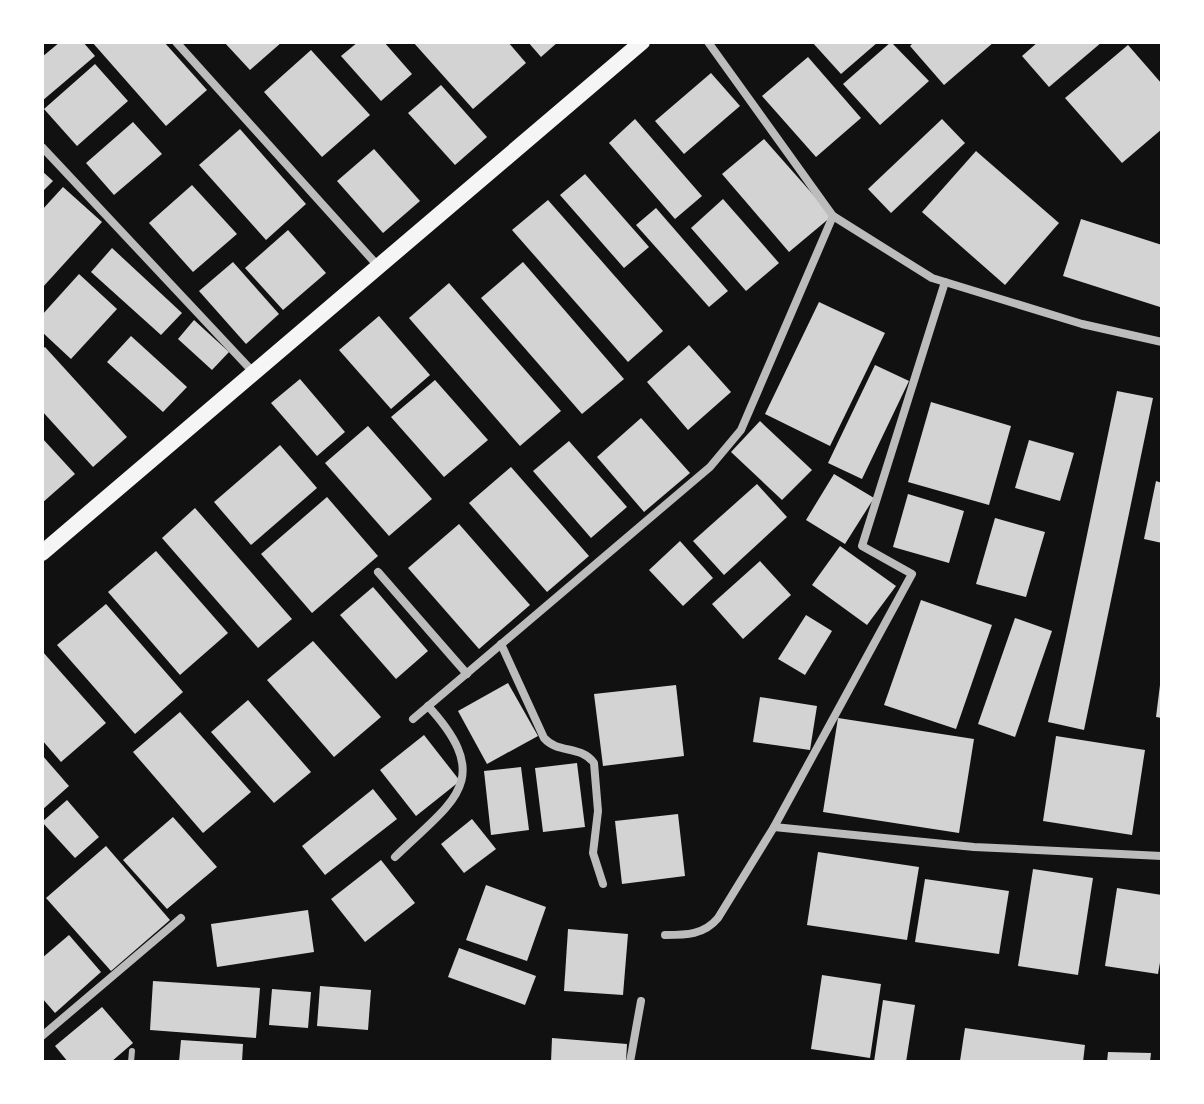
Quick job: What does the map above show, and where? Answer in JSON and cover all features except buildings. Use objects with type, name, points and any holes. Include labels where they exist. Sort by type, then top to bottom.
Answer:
[{"type":"main road","points":[[42,553],[642,42]]},
{"type":"street","points":[[176,42],[379,267]]},
{"type":"street","points":[[708,42],[833,216],[932,278],[1082,324],[1162,342]]},
{"type":"street","points":[[42,147],[255,374]]},
{"type":"street","points":[[413,719],[727,450],[741,430],[833,216]]},
{"type":"street","points":[[665,935],[685,935],[710,928],[774,827],[912,574],[862,546],[945,282]]},
{"type":"street","points":[[378,572],[467,674]]},
{"type":"street","points":[[501,644],[544,738],[557,747],[582,752],[594,763],[598,811],[593,853],[603,884]]},
{"type":"street","points":[[395,857],[455,798],[463,779],[459,750],[444,724],[428,706]]},
{"type":"street","points":[[774,827],[974,847],[1162,856]]},
{"type":"street","points":[[42,1036],[181,918]]},
{"type":"street","points":[[630,1062],[641,1001]]},
{"type":"lane","points":[[131,1062],[132,1051]]}]
